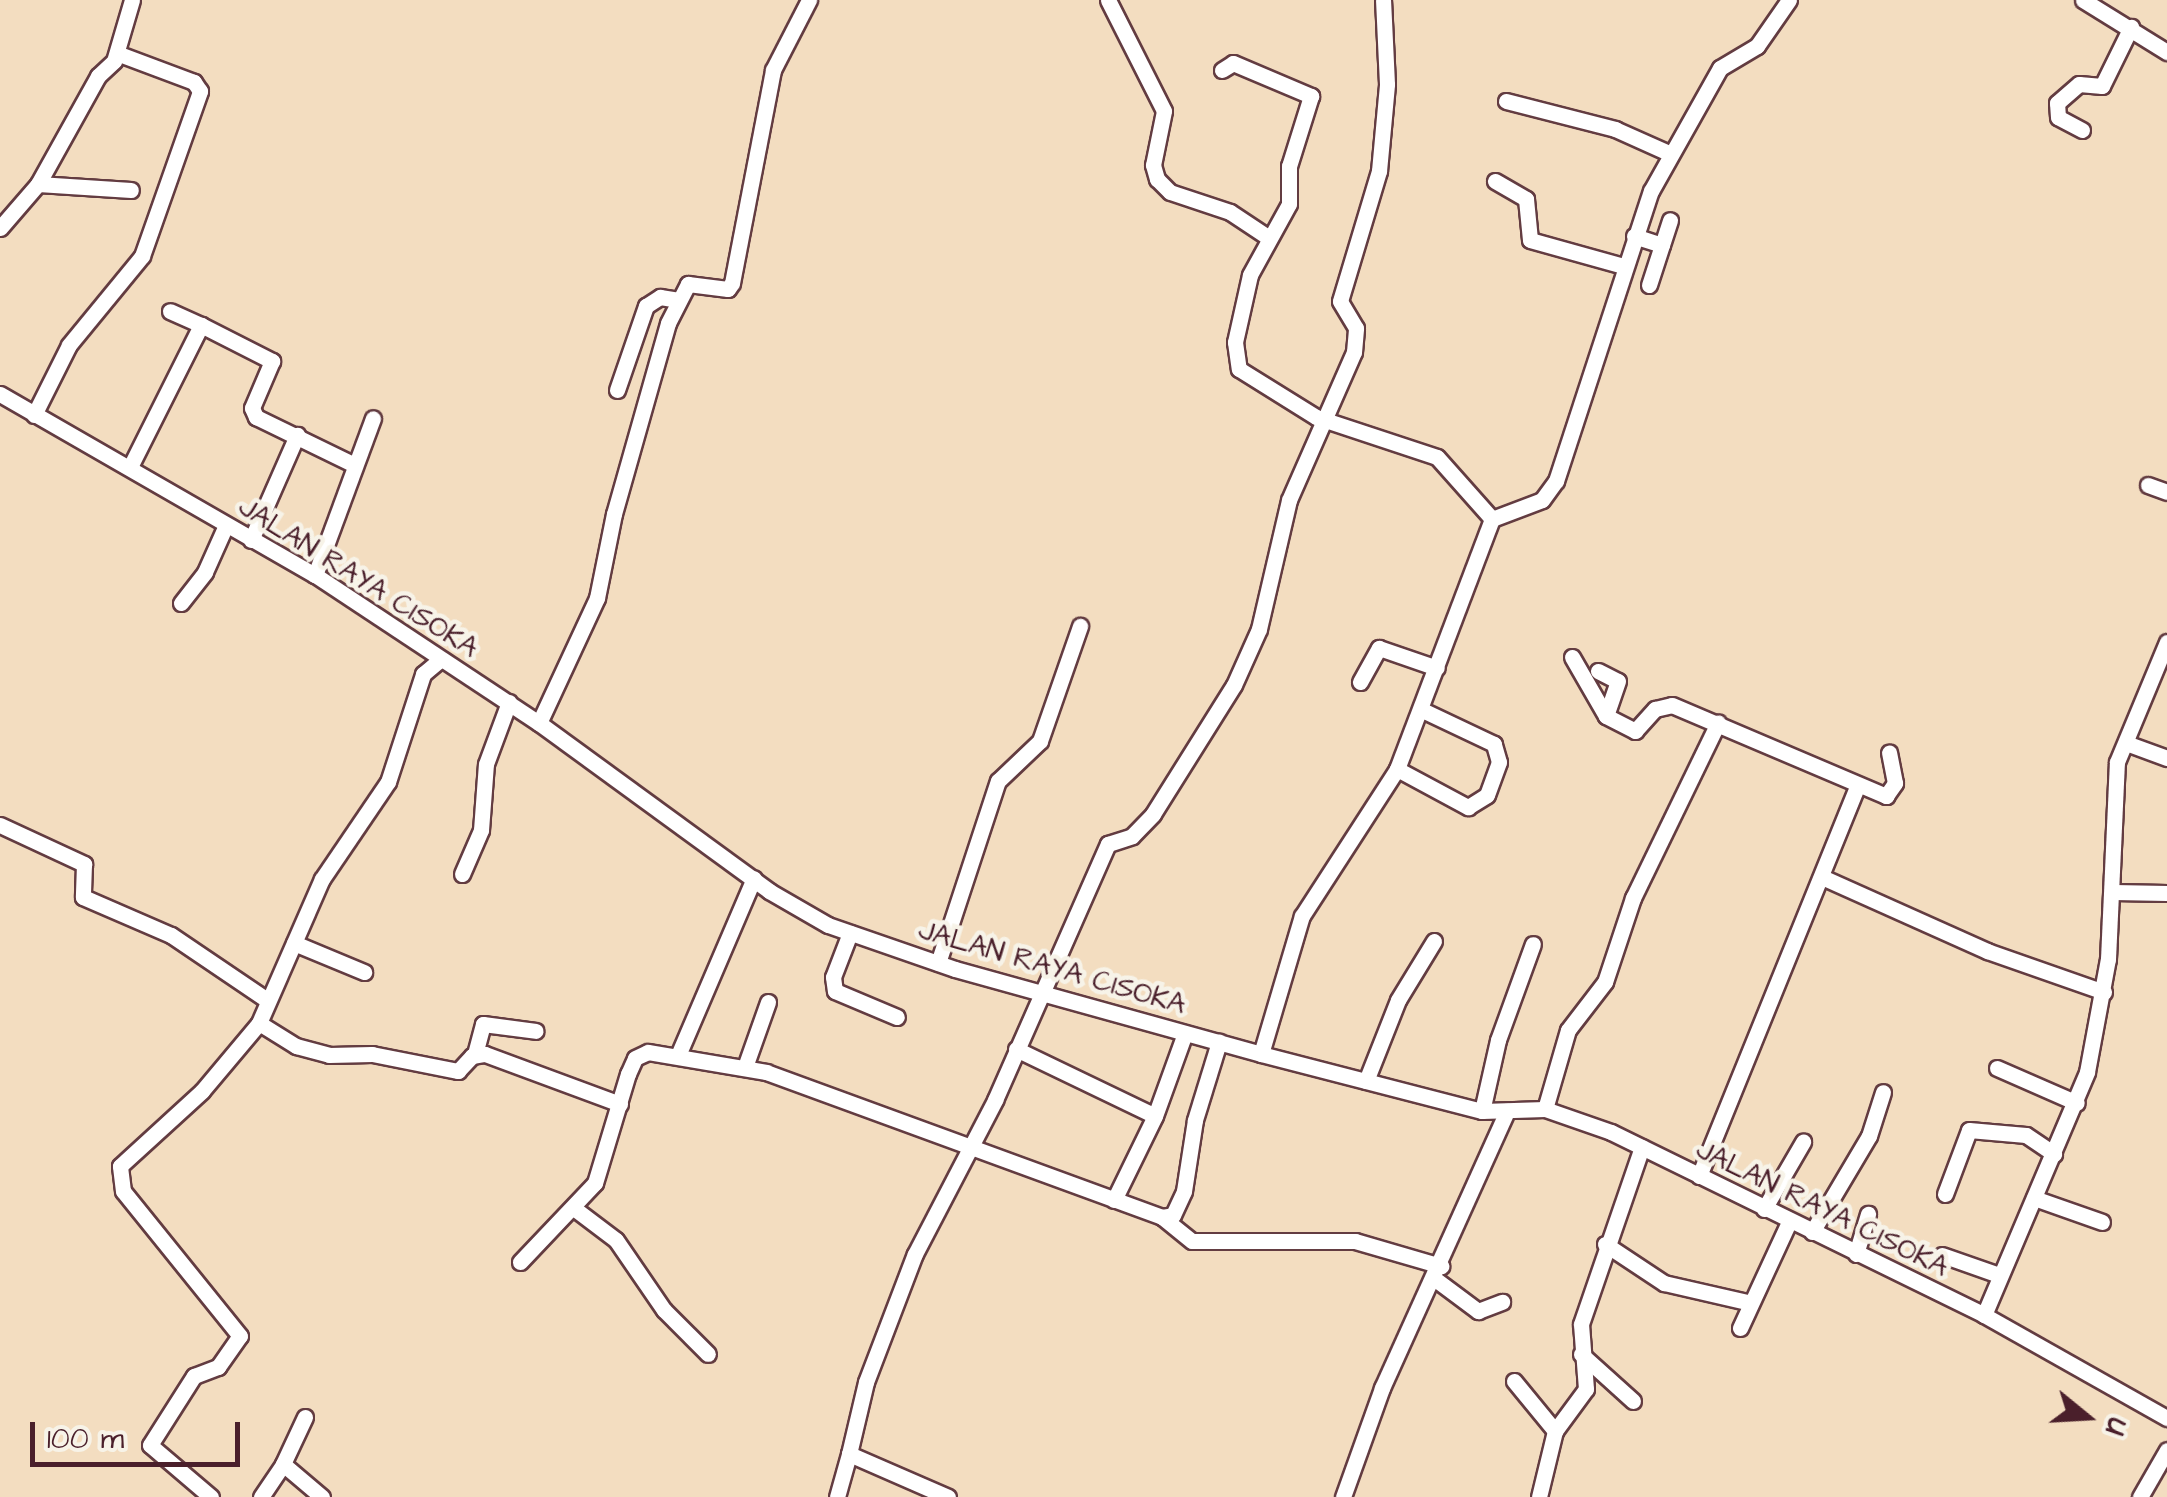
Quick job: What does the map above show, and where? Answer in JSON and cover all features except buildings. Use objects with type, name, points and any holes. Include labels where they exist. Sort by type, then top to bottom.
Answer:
[{"type":"street","points":[[0,228],[38,184],[117,52],[132,0]]},
{"type":"street","points":[[539,723],[597,598],[625,470],[679,300],[692,282],[731,286],[773,70],[809,0]]},
{"type":"street","points":[[1108,0],[1164,111],[1156,179],[1170,192],[1230,212],[1266,236]]},
{"type":"street","points":[[837,1497],[866,1382],[964,1148],[1016,1049],[1108,844],[1132,836],[1153,814],[1234,685],[1270,599],[1266,576],[1289,500],[1354,352],[1356,328],[1340,301],[1379,170],[1386,84],[1383,0]]},
{"type":"street","points":[[1261,1054],[1302,916],[1397,769],[1492,519],[1542,500],[1556,481],[1623,266],[1670,154],[1720,68],[1757,46],[1789,0]]},
{"type":"street","points":[[2083,0],[2167,52]]},
{"type":"street","points":[[2082,130],[2058,118],[2057,103],[2079,84],[2102,86],[2130,26]]},
{"type":"street","points":[[34,415],[69,345],[142,256],[200,91],[194,82],[117,52]]},
{"type":"street","points":[[1222,70],[1232,63],[1311,96],[1289,166],[1294,190],[1266,236],[1250,275],[1234,358],[1251,380],[1325,421],[1437,457],[1492,519]]},
{"type":"street","points":[[1506,101],[1615,129],[1670,154]]},
{"type":"street","points":[[1494,180],[1526,199],[1530,240],[1623,266]]},
{"type":"street","points":[[38,184],[131,190]]},
{"type":"street","points":[[1649,285],[1670,220]]},
{"type":"street","points":[[1634,236],[1662,245]]},
{"type":"street","points":[[617,390],[646,306],[660,297],[679,300]]},
{"type":"street","points":[[170,311],[272,361],[253,413],[354,464]]},
{"type":"street","points":[[130,467],[201,325]]},
{"type":"street","name":"JALAN RAYA CISOKA","points":[[0,394],[315,575],[509,702],[754,878],[850,933],[1040,993],[1482,1111],[1545,1109],[1642,1147],[1984,1315],[2167,1418]]},
{"type":"street","points":[[315,575],[373,418]]},
{"type":"street","points":[[250,540],[297,435]]},
{"type":"street","points":[[2148,485],[2167,492]]},
{"type":"street","points":[[181,603],[205,572],[226,525]]},
{"type":"street","points":[[938,963],[998,780],[1040,742],[1080,626]]},
{"type":"street","points":[[1984,1315],[2077,1102],[2104,992],[2113,892],[2114,778],[2167,642]]},
{"type":"street","points":[[1360,682],[1379,648],[1437,668]]},
{"type":"street","points":[[1572,658],[1606,716],[1635,731],[1655,709],[1672,705],[1857,786],[1891,795],[1889,753]]},
{"type":"street","points":[[210,1497],[150,1445],[194,1376],[218,1367],[240,1336],[203,1298],[163,1234],[123,1191],[119,1175],[124,1159],[202,1091],[259,1024],[333,859],[388,782],[417,689],[441,659]]},
{"type":"street","points":[[1598,671],[1618,680],[1606,716]]},
{"type":"street","points":[[462,874],[481,830],[486,764],[509,702]]},
{"type":"street","points":[[1397,769],[1468,807],[1487,795],[1499,762],[1494,744],[1422,710]]},
{"type":"street","points":[[1545,1109],[1568,1030],[1605,982],[1633,898],[1718,723]]},
{"type":"street","points":[[2126,743],[2167,758]]},
{"type":"street","points":[[1699,1176],[1824,878],[1857,786]]},
{"type":"street","points":[[0,825],[84,864],[83,897],[172,935],[267,1000]]},
{"type":"street","points":[[679,1052],[754,878]]},
{"type":"street","points":[[1824,878],[1987,951],[2104,992]]},
{"type":"street","points":[[2113,892],[2167,893]]},
{"type":"street","points":[[850,933],[833,977],[836,990],[897,1017]]},
{"type":"street","points":[[1366,1081],[1398,1000],[1434,941]]},
{"type":"street","points":[[294,943],[364,972]]},
{"type":"street","points":[[1482,1111],[1498,1040],[1533,944]]},
{"type":"street","points":[[745,1067],[768,1002]]},
{"type":"street","points":[[259,1024],[296,1046],[328,1055],[372,1054],[458,1071],[475,1054],[483,1024],[536,1032]]},
{"type":"street","points":[[1114,1200],[1156,1116],[1185,1033]]},
{"type":"street","points":[[1162,1218],[1173,1215],[1184,1191],[1195,1120],[1219,1042]]},
{"type":"street","points":[[1016,1049],[1156,1116]]},
{"type":"street","points":[[520,1262],[576,1208],[595,1183],[636,1058],[679,1052],[745,1067],[920,1125],[964,1148],[1162,1218],[1192,1241],[1355,1241],[1438,1273],[1478,1311],[1502,1302]]},
{"type":"street","points":[[475,1054],[620,1104]]},
{"type":"street","points":[[1997,1068],[2077,1102]]},
{"type":"street","points":[[1812,1232],[1870,1136],[1883,1092]]},
{"type":"street","points":[[1343,1497],[1382,1388],[1438,1273],[1508,1111]]},
{"type":"street","points":[[1945,1194],[1970,1130],[2026,1136],[2054,1154]]},
{"type":"street","points":[[1764,1210],[1803,1142]]},
{"type":"street","points":[[1539,1497],[1555,1432],[1586,1390],[1581,1324],[1605,1244],[1642,1147]]},
{"type":"street","points":[[2034,1198],[2102,1222]]},
{"type":"street","points":[[576,1208],[616,1240],[664,1310],[708,1354]]},
{"type":"street","points":[[1856,1254],[1868,1214]]},
{"type":"street","points":[[1740,1328],[1789,1222]]},
{"type":"street","points":[[1605,1244],[1664,1283],[1750,1303]]},
{"type":"street","points":[[1942,1255],[1999,1275]]},
{"type":"street","points":[[1581,1354],[1633,1400]]},
{"type":"street","points":[[1514,1382],[1555,1432]]},
{"type":"street","points":[[260,1497],[283,1464],[306,1417]]},
{"type":"street","points":[[2140,1497],[2167,1450]]},
{"type":"street","points":[[850,1454],[948,1497]]},
{"type":"street","points":[[283,1464],[322,1497]]}]
